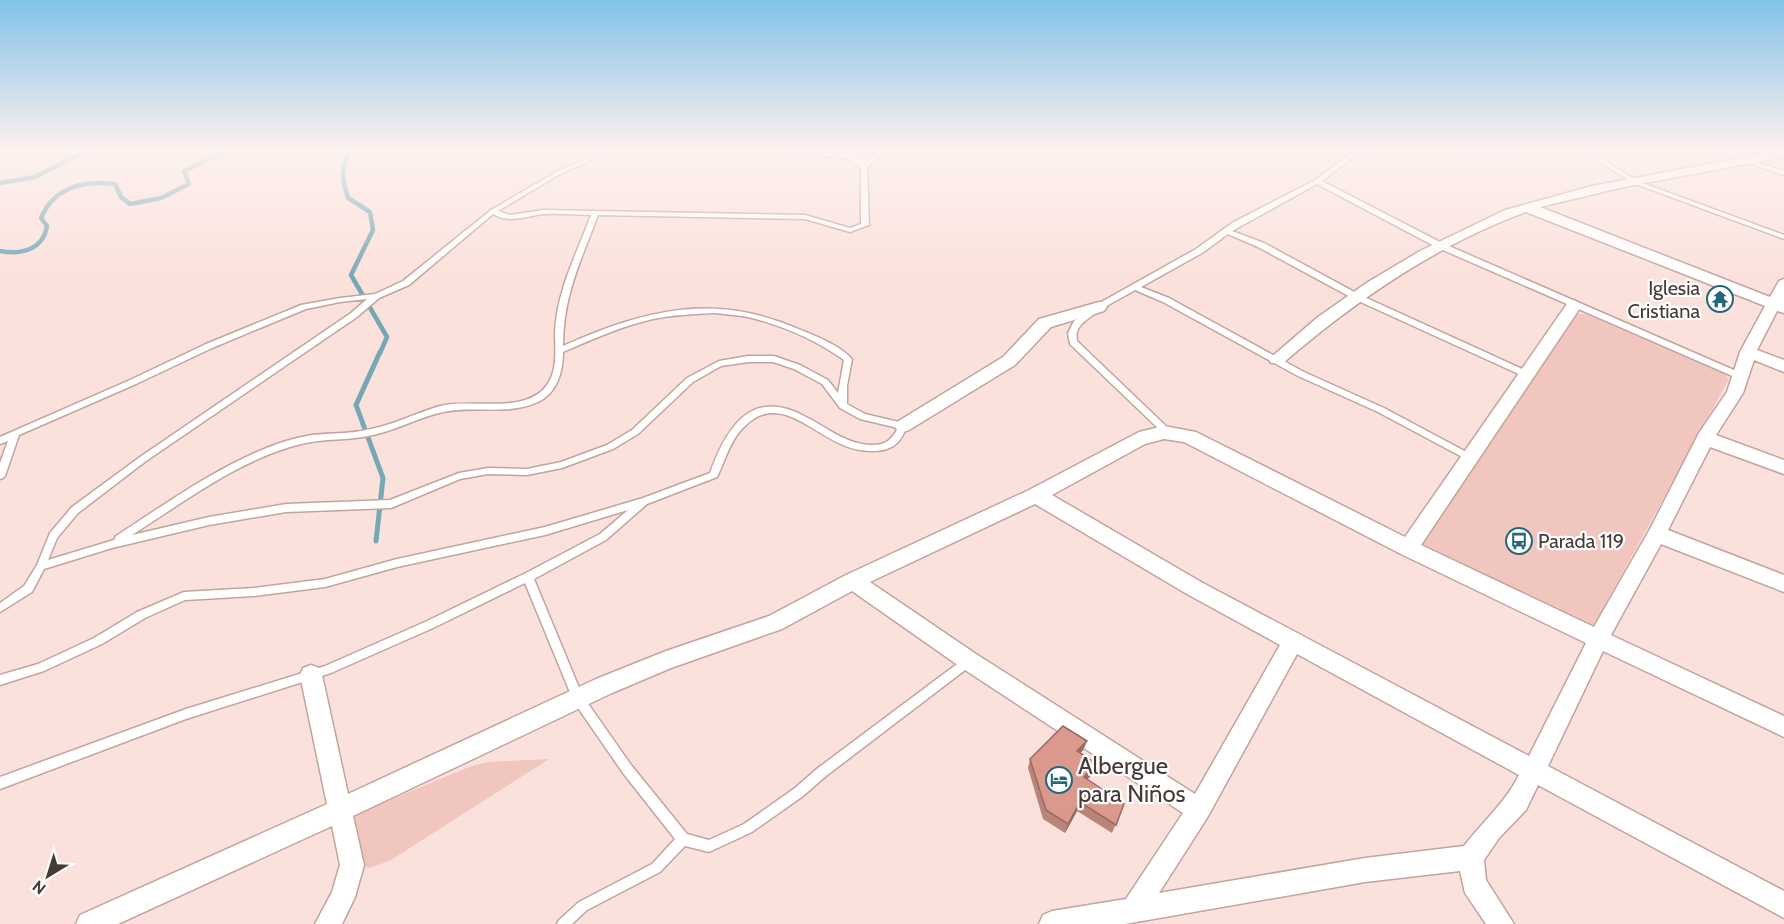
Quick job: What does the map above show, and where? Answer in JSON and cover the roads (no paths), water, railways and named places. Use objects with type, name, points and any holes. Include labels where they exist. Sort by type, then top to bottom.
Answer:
[{"type":"street","points":[[1277,359],[1312,328],[1439,245],[1527,207],[1579,193]]},
{"type":"street","points":[[1527,207],[1779,306]]},
{"type":"street","points":[[1501,924],[1474,884],[1471,857],[1491,830],[1518,802],[1598,639],[1657,534],[1705,438],[1735,393],[1748,352],[1779,306],[1784,284]]},
{"type":"street","points":[[1408,548],[1574,305]]},
{"type":"street","points":[[903,426],[1009,361],[1045,323],[1099,307]]},
{"type":"street","points":[[1748,352],[1784,366]]},
{"type":"street","points":[[89,924],[341,810],[578,698],[666,660],[775,623],[853,581],[1036,495],[1139,439],[1152,433],[1166,431],[1190,437],[1408,548],[1784,726]]},
{"type":"street","points":[[1705,438],[1784,467]]},
{"type":"street","points":[[1036,495],[1194,588],[1784,905]]},
{"type":"street","points":[[1657,534],[1784,584]]},
{"type":"street","points":[[853,581],[969,661],[1199,810]]},
{"type":"street","points":[[1133,910],[1199,810],[1294,640]]},
{"type":"street","points":[[311,675],[352,865],[343,897],[328,924]]},
{"type":"street","points":[[1052,924],[1365,870],[1471,857]]},
{"type":"lane","points":[[0,441],[209,346],[294,311],[340,300],[375,296],[406,283],[493,211],[524,193]]},
{"type":"lane","points":[[493,211],[498,216],[512,217],[544,213],[805,217],[850,230],[865,225],[860,193]]},
{"type":"lane","points":[[1166,431],[1073,342],[1072,333],[1077,323],[1099,307],[1295,193]]},
{"type":"lane","points":[[1340,193],[1439,245],[1740,376]]},
{"type":"lane","points":[[1665,193],[1784,237]]},
{"type":"lane","points":[[112,544],[257,456],[302,440],[375,432],[416,416],[452,407],[485,407],[524,403],[544,395],[557,375],[561,350],[560,321],[567,290],[595,214]]},
{"type":"lane","points":[[1227,231],[1261,245],[1357,297],[1526,374]]},
{"type":"lane","points":[[1134,287],[1166,300],[1301,374],[1381,410],[1469,457]]},
{"type":"lane","points":[[0,608],[27,589],[41,566],[53,536],[75,510],[142,459],[354,315],[375,296]]},
{"type":"lane","points":[[561,350],[621,325],[666,313],[697,309],[765,317],[835,348],[848,359],[847,372],[840,388],[843,406]]},
{"type":"lane","points":[[0,680],[40,668],[89,646],[141,615],[184,596],[254,592],[325,584],[397,563],[545,531],[645,501],[714,475],[733,432],[744,419],[762,410],[782,409],[864,450],[880,448],[893,442],[903,426],[863,417],[843,406],[825,382],[797,367],[774,359],[748,359],[719,364],[690,380],[635,432],[610,447],[562,465],[527,472],[488,471],[459,476],[391,504],[286,508],[209,520],[112,544],[41,566]]},
{"type":"lane","points":[[0,476],[15,433]]},
{"type":"lane","points":[[0,783],[166,721],[311,675],[429,625],[528,577],[603,537],[645,501]]},
{"type":"lane","points":[[528,577],[578,698],[627,770],[683,839],[709,846],[748,828],[800,792],[822,772],[969,661]]},
{"type":"lane","points":[[563,924],[583,906],[656,868],[683,839]]},
{"type":"waterway","points":[[0,251],[16,252],[36,246],[45,234],[47,226],[41,218],[47,207],[62,193]]},
{"type":"waterway","points":[[119,193],[130,204],[161,198],[171,193]]},
{"type":"waterway","points":[[347,193],[348,198],[370,212],[373,230],[351,275],[387,337],[380,353]]},
{"type":"waterway","points":[[376,541],[383,478],[356,405],[380,352]]},
{"type":"place","name":"Iglesia Cristiana","points":[[1720,299]]},
{"type":"place","name":"Parada 119","points":[[1519,541]]},
{"type":"place","name":"Albergue para Niños","points":[[1059,780]]}]
